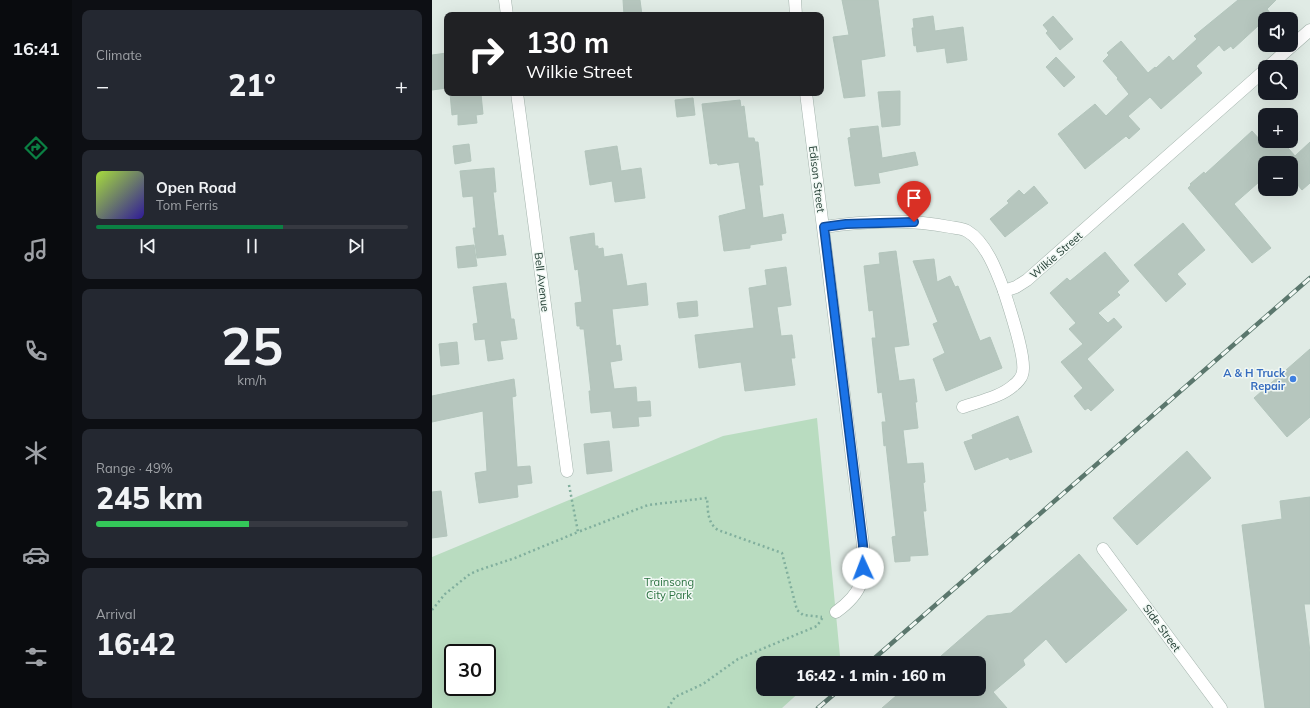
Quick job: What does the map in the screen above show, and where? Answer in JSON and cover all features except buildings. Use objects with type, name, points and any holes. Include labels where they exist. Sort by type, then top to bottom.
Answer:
[{"type":"street","points":[[505,0],[507,12]]},
{"type":"street","points":[[794,0],[796,12]]},
{"type":"street","points":[[1276,60],[1310,30]]},
{"type":"street","name":"Wilkie Street","points":[[1004,291],[1016,287],[1027,280],[1258,76]]},
{"type":"street","name":"Bell Avenue","points":[[517,96],[567,471]]},
{"type":"street","name":"Edison Street","points":[[806,96],[824,227],[863,553],[863,568],[859,589],[848,603],[836,612]]},
{"type":"street","points":[[824,227],[846,224],[914,222],[938,224],[967,231],[987,253],[1004,291],[1018,337],[1022,359],[1022,375],[1015,385],[1002,393],[963,407]]},
{"type":"street","name":"Side Street","points":[[1103,549],[1221,708]]},
{"type":"path","points":[[567,471],[578,532]]},
{"type":"path","points":[[432,610],[445,594],[470,574],[479,570],[515,558],[648,505],[707,498],[710,519],[714,528],[721,532],[782,552],[797,610],[803,614],[823,617],[836,612]]},
{"type":"path","points":[[668,708],[675,697],[703,684],[738,659],[817,626],[823,617]]},
{"type":"green space","name":"Trainsong City Park","points":[[817,418],[840,656],[756,656],[756,696],[795,696],[782,708],[432,708],[432,557],[723,436]]},
{"type":"railway","points":[[877,656],[1310,278]]},
{"type":"railway","points":[[818,708],[832,696]]},
{"type":"place","name":"A & H Truck Repair","points":[[1293,379]]},
{"type":"route","points":[[863,568],[863,545],[824,227],[846,224],[914,222]]}]
